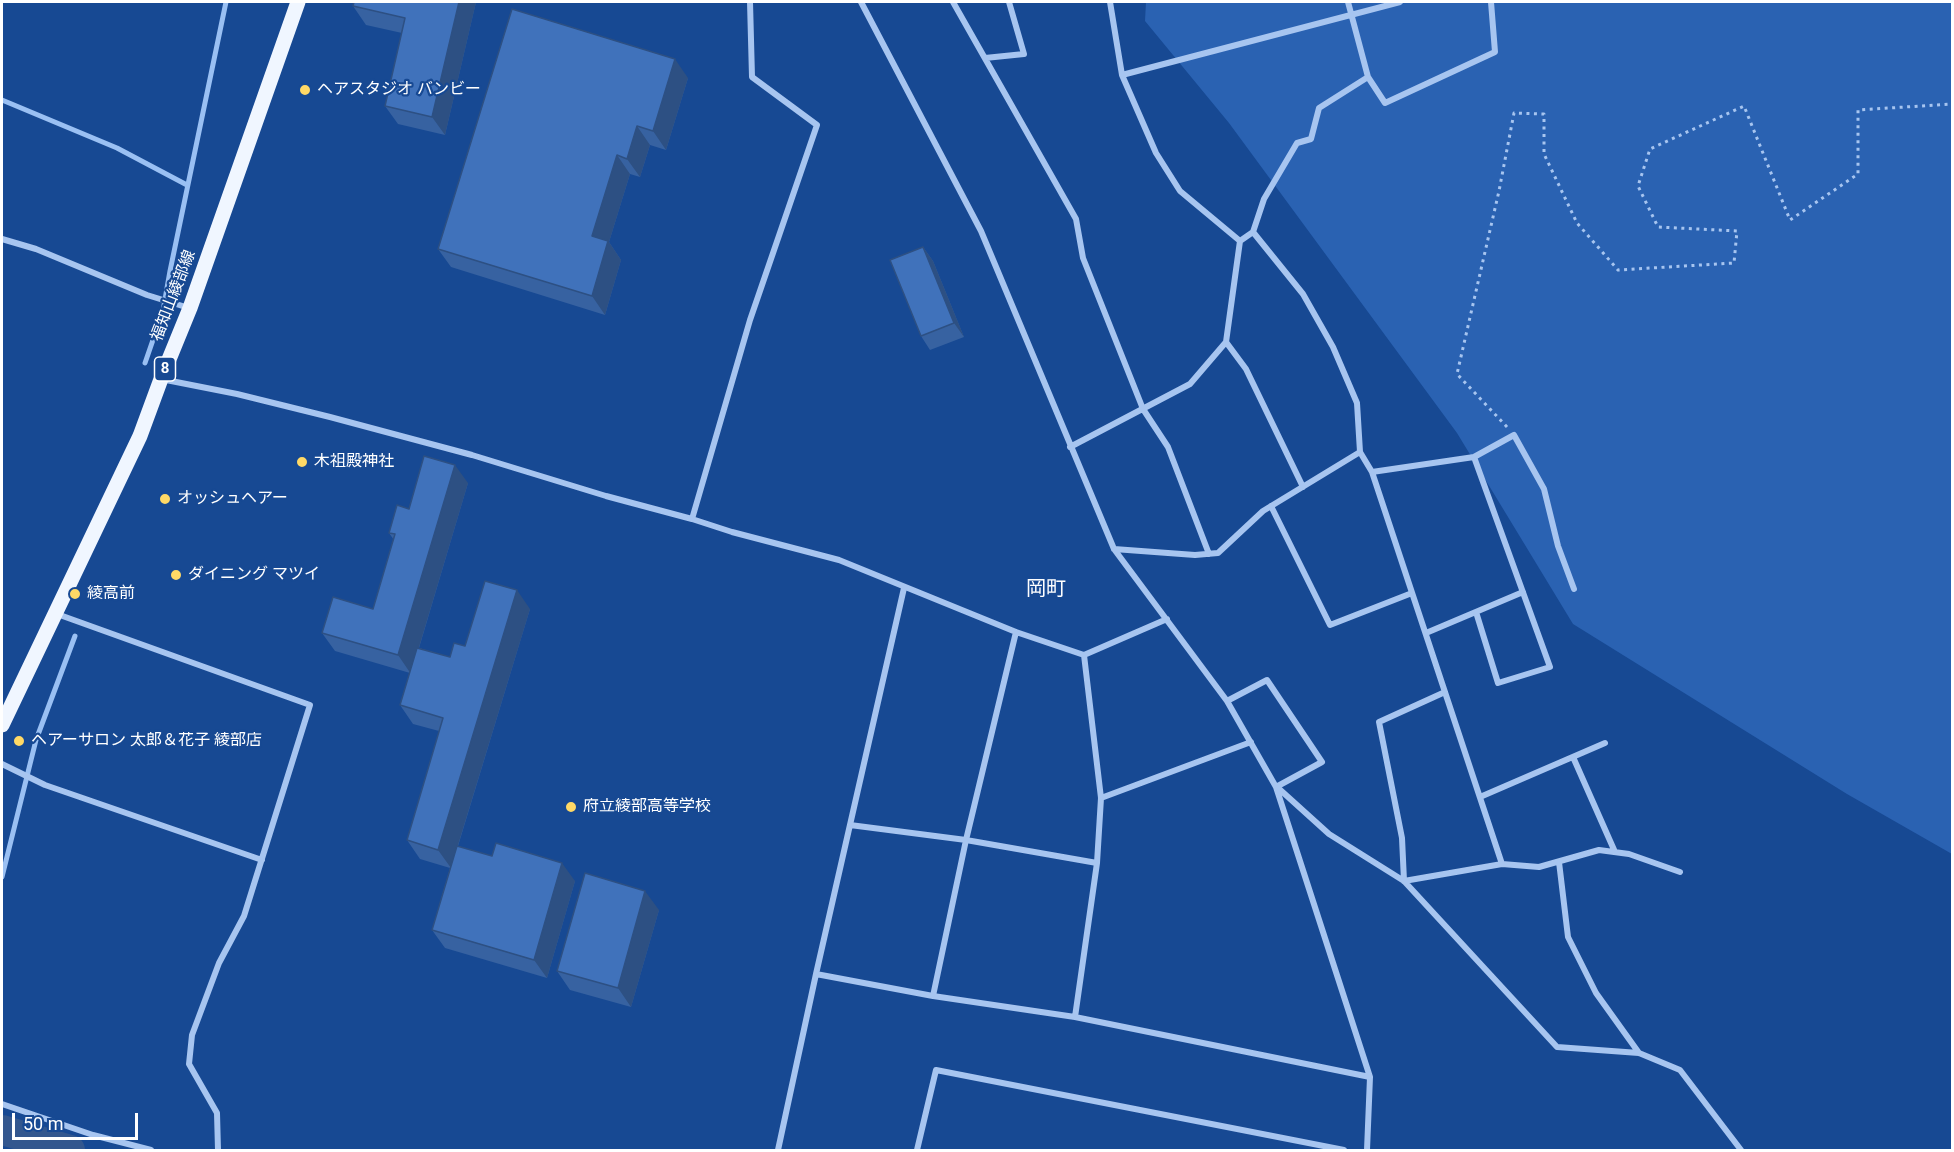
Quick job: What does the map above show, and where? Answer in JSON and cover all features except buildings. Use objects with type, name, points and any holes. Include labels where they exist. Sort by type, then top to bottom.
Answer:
[{"type":"main road","name":"福知山綾部線","points":[[2,725],[140,436],[190,308],[298,2]]},
{"type":"street","points":[[692,519],[750,321],[817,125],[752,77],[750,2]]},
{"type":"street","points":[[861,2],[981,231],[1114,549],[1227,701],[1276,787],[1370,1077],[1367,1150]]},
{"type":"street","points":[[953,2],[1076,219],[1083,258],[1143,409],[1168,447],[1209,554]]},
{"type":"street","points":[[985,58],[1024,54],[1010,2]]},
{"type":"street","points":[[1110,2],[1122,75],[1156,153],[1180,191],[1240,241]]},
{"type":"street","points":[[1348,2],[1368,77],[1385,103],[1495,52],[1491,2]]},
{"type":"street","points":[[1122,75],[1400,2]]},
{"type":"street","points":[[1070,447],[1190,384],[1226,342],[1240,241],[1253,232],[1264,199],[1297,143],[1311,139],[1319,108],[1368,77]]},
{"type":"street","points":[[1253,232],[1303,294],[1333,347],[1357,403],[1360,452],[1372,471],[1502,864]]},
{"type":"street","points":[[2,239],[36,249],[147,295],[190,308]]},
{"type":"street","points":[[1226,342],[1246,369],[1303,486]]},
{"type":"street","points":[[161,379],[237,394],[341,419],[732,532],[839,560],[1016,632],[1084,656],[1167,619]]},
{"type":"street","points":[[1372,471],[1474,457],[1514,435],[1544,489],[1558,546],[1574,589]]},
{"type":"street","points":[[1114,549],[1195,555],[1218,553],[1263,511],[1360,452]]},
{"type":"street","points":[[1474,457],[1550,667],[1498,683],[1476,612]]},
{"type":"street","points":[[1271,506],[1330,625],[1412,593]]},
{"type":"street","points":[[778,1150],[904,588]]},
{"type":"street","points":[[1426,633],[1523,592]]},
{"type":"street","points":[[55,614],[310,705],[244,916],[219,963],[192,1035],[189,1064],[217,1113],[218,1150]]},
{"type":"street","points":[[933,996],[966,840],[1016,632]]},
{"type":"street","points":[[1075,1017],[1097,862],[1101,798],[1084,656]]},
{"type":"street","points":[[1227,701],[1267,680],[1322,762],[1276,787]]},
{"type":"street","points":[[1404,881],[1402,838],[1378,722],[1445,692]]},
{"type":"street","points":[[1101,798],[1251,742]]},
{"type":"street","points":[[1480,797],[1605,743]]},
{"type":"street","points":[[1573,757],[1615,852]]},
{"type":"street","points":[[2,764],[45,785],[262,860]]},
{"type":"street","points":[[1276,787],[1329,834],[1404,881],[1557,1047],[1639,1053],[1680,1070],[1742,1150]]},
{"type":"street","points":[[850,825],[966,840],[1097,862]]},
{"type":"street","points":[[1404,881],[1502,864],[1539,867],[1599,850],[1629,854],[1680,872]]},
{"type":"street","points":[[1559,862],[1568,937],[1596,993],[1639,1053]]},
{"type":"street","points":[[816,974],[933,996],[1075,1017],[1370,1077]]},
{"type":"street","points":[[917,1150],[936,1070],[1344,1150]]},
{"type":"street","points":[[2,1104],[93,1135],[151,1150]]},
{"type":"path","points":[[1514,435],[1457,374],[1499,191],[1514,113],[1544,114],[1544,154],[1577,224],[1618,270],[1734,263],[1737,231],[1658,227],[1638,186],[1650,149],[1744,106],[1790,220],[1858,174],[1858,110],[1953,104]]},
{"type":"shaded area","points":[[1146,2],[1952,2],[1952,854],[1847,794],[1573,624],[1457,433],[1229,123],[1145,21]]},
{"type":"waterway","points":[[145,363],[163,311],[226,2]]},
{"type":"waterway","points":[[2,100],[117,148],[187,185]]},
{"type":"waterway","points":[[2,877],[36,740],[75,636]]},
{"type":"waterway","points":[[2,1130],[70,1150]]},
{"type":"place","name":"ヘアスタジオ バンビー","points":[[305,90]]},
{"type":"place","name":"木祖殿神社","points":[[302,462]]},
{"type":"place","name":"オッシュヘアー","points":[[165,499]]},
{"type":"place","name":"ダイニング マツイ","points":[[176,575]]},
{"type":"place","name":"綾高前","points":[[75,594]]},
{"type":"place","name":"ヘアーサロン 太郎＆花子 綾部店","points":[[19,741]]},
{"type":"place","name":"府立綾部高等学校","points":[[571,807]]},
{"type":"district","name":"岡町","points":[[1046,590]]}]
